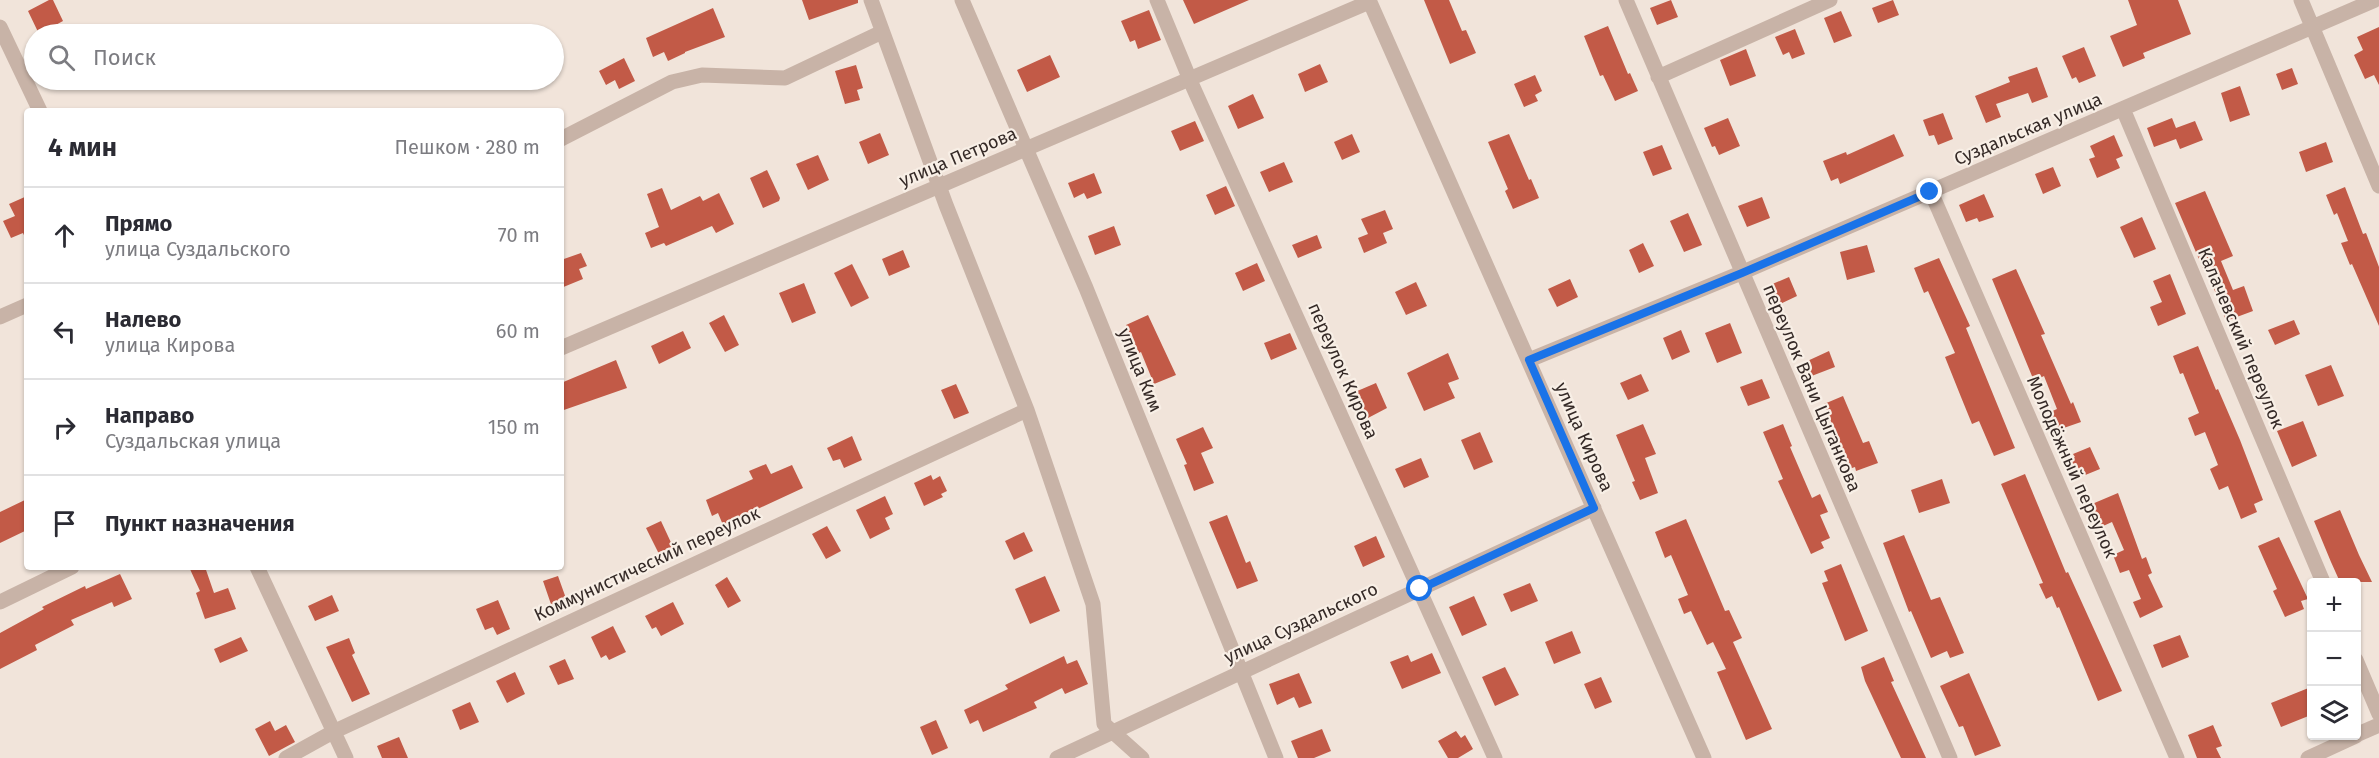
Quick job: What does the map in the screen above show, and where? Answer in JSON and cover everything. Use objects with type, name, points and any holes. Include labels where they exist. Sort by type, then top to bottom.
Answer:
[{"type":"street","points":[[871,0],[939,186],[1027,410],[1094,604],[1104,724],[1142,758]]},
{"type":"street","name":"улица Ким","points":[[962,0],[1086,288],[1276,758]]},
{"type":"street","name":"переулок Кирова","points":[[1157,0],[1495,758]]},
{"type":"street","name":"переулок Вани Цыганкова","points":[[1626,0],[1950,758]]},
{"type":"street","points":[[1658,77],[1830,0]]},
{"type":"street","points":[[2301,0],[2379,186]]},
{"type":"street","name":"Суздальская улица","points":[[1529,360],[1742,273],[2375,0]]},
{"type":"street","name":"улица Петрова","points":[[564,347],[1369,1]]},
{"type":"street","name":"улица Кирова","points":[[1369,1],[1704,758]]},
{"type":"street","points":[[0,27],[24,77]]},
{"type":"street","points":[[564,136],[672,82],[702,75],[785,78],[882,32]]},
{"type":"street","points":[[30,90],[39,108]]},
{"type":"street","name":"Калачевский переулок","points":[[2123,109],[2322,578]]},
{"type":"street","name":"Молодёжный переулок","points":[[1930,192],[2177,758]]},
{"type":"street","points":[[0,316],[24,306]]},
{"type":"street","name":"Коммунистический переулок","points":[[286,758],[333,732],[1027,410]]},
{"type":"street","name":"улица Суздальского","points":[[1057,758],[1594,508]]},
{"type":"street","points":[[0,602],[66,570]]},
{"type":"street","points":[[258,570],[346,758]]},
{"type":"street","points":[[2361,672],[2379,714]]},
{"type":"street","points":[[2361,733],[2379,725]]},
{"type":"street","points":[[2308,758],[2346,740]]},
{"type":"building","points":[[53,0],[63,21],[57,24],[34,24],[28,11]]},
{"type":"building","points":[[802,0],[858,0],[858,3],[809,20]]},
{"type":"building","points":[[1183,0],[1249,0],[1194,24]]},
{"type":"building","points":[[1424,0],[1449,0],[1462,31],[1466,30],[1476,53],[1450,64]]},
{"type":"building","points":[[1671,0],[1678,17],[1657,25],[1650,8]]},
{"type":"building","points":[[1893,0],[1899,15],[1878,23],[1872,8]]},
{"type":"building","points":[[2128,0],[2178,0],[2191,34],[2143,53],[2145,58],[2123,67],[2110,36],[2137,25]]},
{"type":"building","points":[[713,8],[725,37],[668,61],[664,52],[653,57],[646,38]]},
{"type":"building","points":[[1149,10],[1161,40],[1138,49],[1135,40],[1130,42],[1121,21]]},
{"type":"building","points":[[1841,11],[1852,36],[1834,43],[1824,18]]},
{"type":"building","points":[[1608,26],[1628,74],[1630,73],[1638,91],[1615,101],[1603,75],[1600,76],[1584,36]]},
{"type":"building","points":[[2379,27],[2379,85],[2374,75],[2365,79],[2354,55],[2363,50],[2357,37]]},
{"type":"building","points":[[1795,29],[1805,54],[1792,59],[1789,52],[1783,55],[1775,37]]},
{"type":"building","points":[[2084,47],[2096,76],[2079,83],[2076,77],[2072,79],[2062,56]]},
{"type":"building","points":[[1746,49],[1756,76],[1730,86],[1720,60]]},
{"type":"building","points":[[1050,55],[1060,77],[1027,92],[1017,70]]},
{"type":"building","points":[[624,58],[635,81],[619,89],[615,80],[606,85],[599,71]]},
{"type":"building","points":[[1320,64],[1328,82],[1305,92],[1298,74]]},
{"type":"building","points":[[856,65],[863,88],[857,90],[860,100],[845,104],[835,71]]},
{"type":"building","points":[[2037,67],[2048,97],[2032,103],[2028,93],[1996,104],[2001,117],[1986,123],[1975,96],[2010,82],[2008,77]]},
{"type":"building","points":[[2292,68],[2298,84],[2282,90],[2276,74]]},
{"type":"building","points":[[1535,75],[1542,91],[1535,95],[1538,101],[1524,107],[1514,84]]},
{"type":"building","points":[[2240,86],[2250,115],[2230,122],[2221,93]]},
{"type":"building","points":[[1253,94],[1264,118],[1238,129],[1228,106]]},
{"type":"building","points":[[1943,113],[1953,139],[1938,145],[1934,135],[1929,136],[1923,120]]},
{"type":"building","points":[[1728,118],[1740,146],[1719,155],[1715,146],[1712,147],[1704,128]]},
{"type":"building","points":[[2172,118],[2176,128],[2195,121],[2203,140],[2180,149],[2176,139],[2154,147],[2147,128]]},
{"type":"building","points":[[1195,121],[1204,141],[1180,151],[1171,131]]},
{"type":"building","points":[[880,133],[889,155],[868,164],[859,142]]},
{"type":"building","points":[[1352,134],[1360,152],[1342,160],[1334,142]]},
{"type":"building","points":[[1509,134],[1539,198],[1513,209],[1505,191],[1508,189],[1488,142]]},
{"type":"building","points":[[1894,134],[1904,156],[1840,184],[1838,178],[1831,181],[1823,161],[1846,152],[1847,155]]},
{"type":"building","points":[[2114,135],[2123,156],[2116,159],[2120,168],[2097,178],[2089,159],[2095,157],[2090,146]]},
{"type":"building","points":[[2326,142],[2333,162],[2306,172],[2299,152]]},
{"type":"building","points":[[1662,145],[1672,169],[1653,176],[1643,152]]},
{"type":"building","points":[[818,155],[829,180],[808,190],[796,164]]},
{"type":"building","points":[[1284,162],[1293,182],[1269,192],[1260,172]]},
{"type":"building","points":[[2053,167],[2061,186],[2043,194],[2035,174]]},
{"type":"building","points":[[767,170],[780,198],[779,201],[763,208],[750,178]]},
{"type":"building","points":[[1094,173],[1102,193],[1087,199],[1084,193],[1074,198],[1068,183]]},
{"type":"building","points":[[1226,186],[1235,206],[1215,215],[1206,195]]},
{"type":"building","points":[[2345,187],[2363,234],[2366,233],[2379,267],[2379,326],[2341,243],[2348,241],[2337,213],[2334,215],[2326,195]]},
{"type":"building","points":[[662,188],[671,210],[700,196],[703,201],[719,193],[734,224],[716,233],[712,226],[666,246],[664,243],[651,248],[645,233],[659,227],[647,194]]},
{"type":"building","points":[[2205,191],[2233,256],[2221,261],[2233,290],[2244,286],[2253,311],[2226,321],[2207,270],[2204,271],[2175,203]]},
{"type":"building","points":[[1984,194],[1994,217],[1979,222],[1977,218],[1966,222],[1959,205]]},
{"type":"building","points":[[24,197],[24,235],[23,233],[11,238],[3,221],[15,216],[9,204]]},
{"type":"building","points":[[1762,197],[1770,218],[1747,227],[1738,206]]},
{"type":"building","points":[[1385,210],[1393,229],[1383,233],[1387,243],[1364,253],[1358,238],[1368,234],[1361,219]]},
{"type":"building","points":[[1688,213],[1702,245],[1684,252],[1670,221]]},
{"type":"building","points":[[2142,217],[2156,249],[2134,258],[2120,227]]},
{"type":"building","points":[[1114,226],[1121,245],[1095,255],[1088,236]]},
{"type":"building","points":[[1317,235],[1322,248],[1298,258],[1292,245]]},
{"type":"building","points":[[1643,243],[1654,266],[1639,273],[1629,250]]},
{"type":"building","points":[[1867,245],[1875,272],[1847,280],[1840,252]]},
{"type":"building","points":[[903,250],[910,267],[889,276],[882,259]]},
{"type":"building","points":[[581,253],[587,266],[579,269],[583,279],[564,287],[564,259]]},
{"type":"building","points":[[1939,258],[1970,326],[1966,328],[2015,448],[1994,456],[1979,421],[1972,424],[1945,357],[1955,353],[1928,291],[1924,293],[1914,268]]},
{"type":"building","points":[[1257,263],[1265,281],[1243,291],[1235,273]]},
{"type":"building","points":[[852,264],[869,298],[851,307],[834,273]]},
{"type":"building","points":[[2016,269],[2045,334],[2041,335],[2081,422],[2055,431],[2048,413],[2057,409],[2044,376],[2034,381],[1992,279]]},
{"type":"building","points":[[2170,274],[2186,314],[2158,326],[2150,307],[2162,302],[2153,281]]},
{"type":"building","points":[[1789,277],[1797,296],[1778,305],[1770,285]]},
{"type":"building","points":[[1570,279],[1578,297],[1557,307],[1548,289]]},
{"type":"building","points":[[1416,282],[1427,306],[1406,315],[1395,292]]},
{"type":"building","points":[[804,283],[816,313],[792,323],[779,293]]},
{"type":"building","points":[[724,315],[739,345],[725,352],[709,323]]},
{"type":"building","points":[[1148,315],[1176,375],[1154,384],[1141,352],[1139,353],[1126,325]]},
{"type":"building","points":[[2294,320],[2300,334],[2275,345],[2268,330]]},
{"type":"building","points":[[1730,323],[1742,353],[1717,363],[1705,333]]},
{"type":"building","points":[[1681,330],[1690,352],[1672,360],[1663,338]]},
{"type":"building","points":[[683,331],[691,348],[659,364],[651,346]]},
{"type":"building","points":[[1290,333],[1297,349],[1271,360],[1264,343]]},
{"type":"building","points":[[2198,346],[2240,440],[2263,500],[2254,504],[2257,512],[2241,519],[2228,486],[2219,490],[2210,469],[2218,465],[2205,432],[2195,436],[2188,418],[2199,413],[2183,373],[2180,374],[2173,356]]},
{"type":"building","points":[[1829,351],[1835,367],[1809,377],[1803,363]]},
{"type":"building","points":[[1448,353],[1459,379],[1448,383],[1455,398],[1424,411],[1407,373]]},
{"type":"building","points":[[616,360],[627,388],[564,410],[564,382]]},
{"type":"building","points":[[2331,365],[2344,396],[2318,406],[2305,375]]},
{"type":"building","points":[[1641,374],[1649,391],[1628,400],[1620,383]]},
{"type":"building","points":[[1762,379],[1770,398],[1748,406],[1740,387]]},
{"type":"building","points":[[1376,383],[1387,408],[1368,418],[1355,392]]},
{"type":"building","points":[[956,384],[969,413],[954,419],[941,390]]},
{"type":"building","points":[[1843,396],[1863,443],[1869,441],[1878,463],[1856,471],[1855,467],[1846,470],[1839,452],[1843,451],[1824,404]]},
{"type":"building","points":[[2303,421],[2317,456],[2292,467],[2277,431]]},
{"type":"building","points":[[1643,424],[1656,454],[1645,458],[1658,493],[1640,500],[1632,482],[1635,481],[1616,435]]},
{"type":"building","points":[[1783,424],[1792,446],[1790,447],[1812,498],[1820,494],[1828,512],[1820,515],[1830,538],[1821,542],[1824,548],[1811,554],[1778,481],[1783,479],[1763,432]]},
{"type":"building","points":[[1203,427],[1213,448],[1201,453],[1214,483],[1194,491],[1184,465],[1187,464],[1176,439]]},
{"type":"building","points":[[1480,432],[1493,462],[1474,470],[1461,440]]},
{"type":"building","points":[[852,436],[862,460],[844,468],[840,459],[833,461],[827,448]]},
{"type":"building","points":[[2090,447],[2100,469],[2078,478],[2069,459],[2075,457],[2073,454]]},
{"type":"building","points":[[1421,458],[1429,477],[1404,488],[1395,469]]},
{"type":"building","points":[[766,464],[771,474],[792,465],[803,488],[723,525],[718,513],[712,516],[706,500],[753,479],[749,471]]},
{"type":"building","points":[[2025,474],[2066,573],[2068,572],[2122,691],[2098,701],[2059,607],[2057,608],[2052,596],[2046,599],[2039,584],[2043,583],[2001,484]]},
{"type":"building","points":[[931,475],[933,480],[940,476],[947,491],[941,494],[943,497],[924,506],[914,483]]},
{"type":"building","points":[[1942,479],[1950,503],[1919,513],[1911,490]]},
{"type":"building","points":[[2118,493],[2142,559],[2146,557],[2152,573],[2148,575],[2163,607],[2140,618],[2133,602],[2141,599],[2129,570],[2120,573],[2113,555],[2124,550],[2112,522],[2101,527],[2092,504]]},
{"type":"building","points":[[885,496],[893,514],[885,518],[890,529],[870,539],[856,510]]},
{"type":"building","points":[[24,500],[24,531],[0,543],[0,512]]},
{"type":"building","points":[[2340,510],[2372,582],[2361,582],[2361,578],[2338,578],[2314,521]]},
{"type":"building","points":[[1227,515],[1246,563],[1250,561],[1258,581],[1237,589],[1209,522]]},
{"type":"building","points":[[1686,519],[1725,611],[1729,610],[1742,638],[1733,642],[1772,729],[1746,740],[1717,672],[1726,669],[1713,642],[1707,645],[1691,611],[1684,614],[1678,599],[1688,595],[1671,555],[1665,558],[1655,532]]},
{"type":"building","points":[[661,521],[674,549],[660,556],[646,528]]},
{"type":"building","points":[[827,526],[841,551],[826,559],[812,534]]},
{"type":"building","points":[[1024,532],[1033,551],[1014,560],[1005,541]]},
{"type":"building","points":[[1904,535],[1931,600],[1940,597],[1964,653],[1950,658],[1947,651],[1931,658],[1911,611],[1909,612],[1883,543]]},
{"type":"building","points":[[1376,536],[1385,557],[1363,567],[1354,546]]},
{"type":"building","points":[[2279,537],[2307,597],[2307,599],[2301,601],[2304,609],[2285,617],[2273,591],[2277,589],[2258,546]]},
{"type":"building","points":[[1841,564],[1868,631],[1845,641],[1822,583],[1828,581],[1824,571]]},
{"type":"building","points":[[190,570],[206,570],[214,593],[228,588],[236,609],[205,619],[196,593],[200,591]]},
{"type":"building","points":[[120,574],[132,599],[114,607],[112,602],[71,620],[74,625],[35,645],[37,650],[0,669],[0,633],[44,609],[42,607],[85,586],[86,589]]},
{"type":"building","points":[[558,576],[568,604],[553,610],[543,581]]},
{"type":"building","points":[[1045,576],[1060,611],[1030,624],[1015,589]]},
{"type":"building","points":[[727,577],[741,601],[728,608],[715,585]]},
{"type":"building","points":[[1530,583],[1538,601],[1511,612],[1503,594]]},
{"type":"building","points":[[332,595],[339,611],[315,621],[308,606]]},
{"type":"building","points":[[1474,596],[1487,625],[1462,636],[1449,607]]},
{"type":"building","points":[[498,600],[510,629],[497,635],[493,627],[485,630],[476,609]]},
{"type":"building","points":[[673,602],[684,624],[661,636],[656,627],[652,629],[645,616]]},
{"type":"building","points":[[613,626],[626,652],[609,660],[606,655],[601,658],[591,637]]},
{"type":"building","points":[[1572,631],[1581,653],[1554,664],[1545,642]]},
{"type":"building","points":[[2180,635],[2189,657],[2162,668],[2153,645]]},
{"type":"building","points":[[241,637],[248,651],[220,663],[214,649]]},
{"type":"building","points":[[349,638],[355,653],[352,655],[370,694],[352,702],[326,647]]},
{"type":"building","points":[[1432,653],[1441,673],[1402,689],[1390,662],[1408,655],[1411,662]]},
{"type":"building","points":[[1064,656],[1067,664],[1077,660],[1088,684],[1065,694],[1062,688],[1034,702],[1037,708],[983,732],[978,720],[970,724],[964,710],[1008,689],[1005,685]]},
{"type":"building","points":[[1884,657],[1894,681],[1891,682],[1926,758],[1901,758],[1865,681],[1861,667]]},
{"type":"building","points":[[565,659],[574,679],[558,685],[549,666]]},
{"type":"building","points":[[1505,667],[1519,695],[1495,706],[1482,677]]},
{"type":"building","points":[[515,672],[525,694],[507,703],[496,681]]},
{"type":"building","points":[[1299,673],[1312,703],[1299,708],[1294,697],[1277,705],[1269,684]]},
{"type":"building","points":[[1969,673],[2001,746],[1975,756],[1963,726],[1959,727],[1940,686]]},
{"type":"building","points":[[1601,677],[1612,702],[1595,709],[1584,684]]},
{"type":"building","points":[[2307,689],[2307,717],[2281,727],[2271,703]]},
{"type":"building","points":[[470,702],[479,722],[460,730],[452,710]]},
{"type":"building","points":[[936,720],[948,748],[932,755],[920,727]]},
{"type":"building","points":[[270,721],[275,731],[286,725],[295,742],[269,756],[255,729]]},
{"type":"building","points":[[2213,725],[2222,746],[2216,748],[2221,758],[2197,758],[2188,735]]},
{"type":"building","points":[[1322,729],[1331,751],[1314,758],[1298,758],[1291,741]]},
{"type":"building","points":[[1456,731],[1461,738],[1465,735],[1473,749],[1458,758],[1448,758],[1438,741]]},
{"type":"building","points":[[399,737],[408,758],[382,758],[377,746]]},
{"type":"route","points":[[1420,589],[1594,508],[1529,360],[1742,273],[1930,192]]}]
